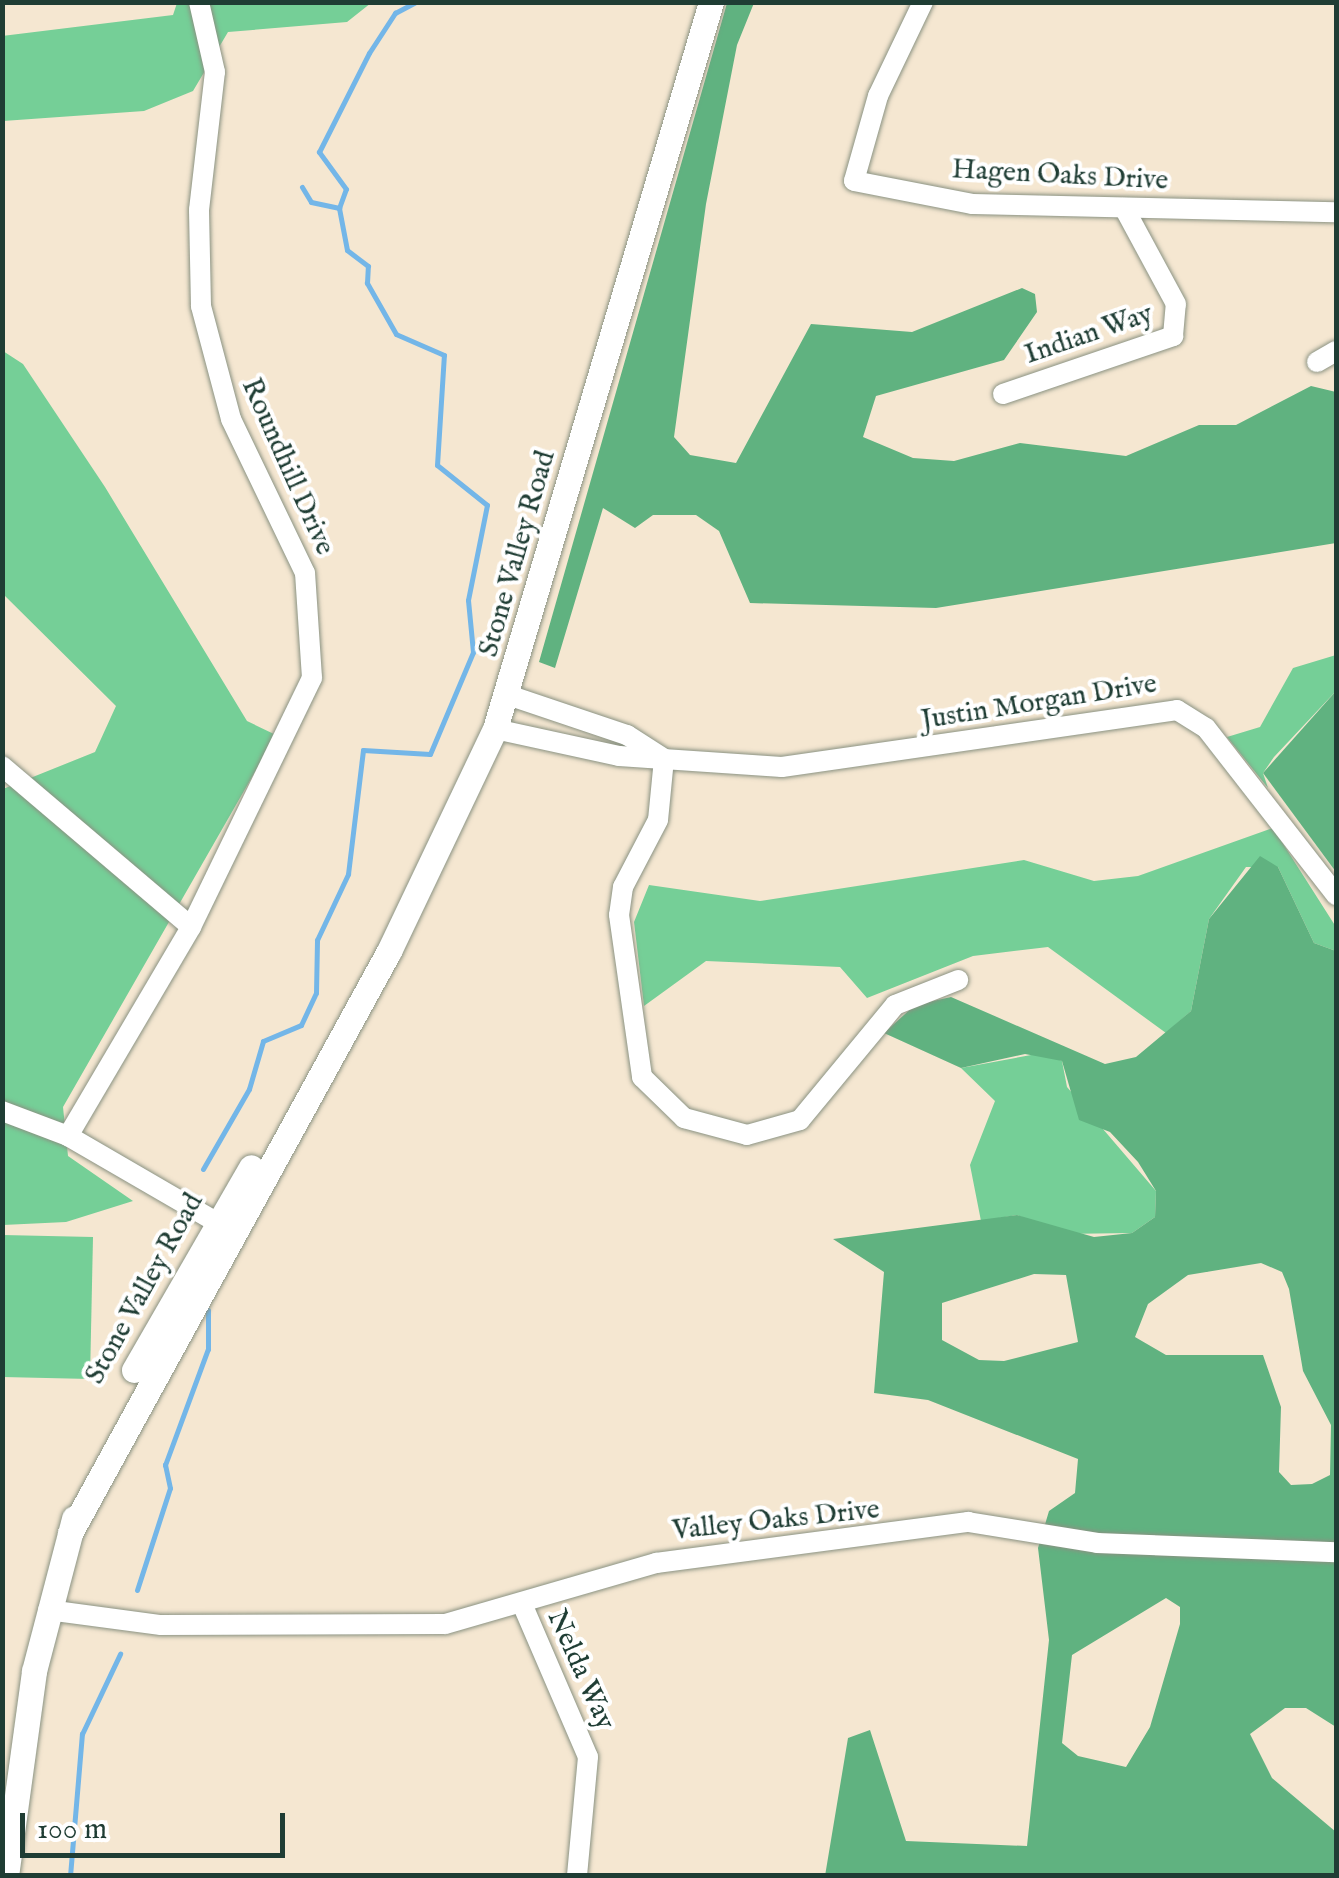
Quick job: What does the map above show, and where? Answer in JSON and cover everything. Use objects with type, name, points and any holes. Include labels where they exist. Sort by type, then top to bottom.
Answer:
[{"type":"street","name":"Roundhill Drive","points":[[68,1136],[191,927],[302,709],[315,646],[305,573],[231,419],[201,306],[198,210],[215,72],[200,2]]},
{"type":"street","name":"Stone Valley Road","points":[[6,1876],[48,1610],[70,1533],[222,1226],[389,951],[495,729],[710,2]]},
{"type":"street","name":"Hagen Oaks Drive","points":[[924,2],[878,96],[854,180],[972,204],[1336,212]]},
{"type":"street","name":"Indian Way","points":[[1003,394],[1173,336],[1176,304],[1124,208]]},
{"type":"street","points":[[1317,362],[1336,351]]},
{"type":"street","points":[[508,695],[627,735],[664,759],[658,820],[622,887],[619,915],[642,1077],[684,1118],[746,1135],[800,1120],[895,1006],[958,980]]},
{"type":"street","name":"Justin Morgan Drive","points":[[495,729],[735,768],[842,762],[1177,710],[1206,728],[1336,895]]},
{"type":"street","points":[[2,766],[191,927]]},
{"type":"street","points":[[2,1111],[68,1136],[222,1226]]},
{"type":"street","name":"Valley Oaks Drive","points":[[48,1610],[162,1625],[445,1624],[523,1606],[656,1563],[968,1522],[1096,1543],[1336,1552]]},
{"type":"street","name":"Nelda Way","points":[[523,1606],[588,1757],[578,1876]]},
{"type":"green space","points":[[177,3],[371,3],[347,22],[228,32],[193,91],[144,111],[3,121],[2,36],[173,15]]},
{"type":"green space","points":[[727,3],[754,3],[737,45],[706,204],[674,437],[690,455],[736,463],[811,324],[912,332],[1022,288],[1035,294],[1037,312],[1004,360],[876,396],[863,437],[913,458],[954,461],[1020,443],[1126,456],[1199,425],[1236,425],[1311,386],[1336,392],[1336,543],[936,608],[750,603],[719,531],[696,515],[653,515],[635,528],[603,508],[555,668],[539,662]]},
{"type":"green space","points":[[3,351],[23,364],[105,487],[247,721],[276,735],[63,1107],[68,1156],[133,1201],[66,1222],[3,1225],[3,789],[95,752],[116,706],[3,594]]},
{"type":"green space","points":[[1336,655],[1336,691],[1274,757],[1263,773],[1268,788],[1227,737],[1260,727],[1293,668]]},
{"type":"green space","points":[[1336,691],[1336,872],[1263,773]]},
{"type":"green space","points":[[1273,828],[1336,927],[1336,951],[1314,943],[1278,867],[1246,867],[1209,919],[1191,1011],[1166,1033],[1048,947],[973,956],[867,998],[840,967],[706,961],[644,1006],[634,922],[649,885],[760,901],[1024,860],[1094,881],[1138,876]]},
{"type":"green space","points":[[1260,856],[1278,867],[1314,943],[1336,951],[1336,1727],[1306,1708],[1285,1708],[1250,1734],[1272,1778],[1336,1832],[1336,1875],[825,1876],[848,1738],[870,1730],[906,1841],[1027,1846],[1049,1640],[1038,1548],[1049,1511],[1075,1493],[1078,1459],[928,1400],[874,1393],[884,1272],[833,1239],[1017,1215],[1094,1237],[1132,1233],[1155,1217],[1156,1191],[1138,1162],[1110,1132],[1079,1120],[1062,1061],[1025,1054],[961,1068],[884,1033],[915,1005],[951,997],[1105,1064],[1136,1057],[1191,1011],[1209,919]],"holes":[[[1261,1263],[1282,1272],[1289,1289],[1303,1371],[1331,1425],[1330,1475],[1312,1484],[1291,1485],[1279,1472],[1281,1407],[1263,1355],[1166,1355],[1135,1337],[1148,1304],[1188,1275]],[[1034,1274],[1066,1275],[1078,1342],[1004,1361],[979,1360],[942,1340],[942,1303]],[[1166,1598],[1180,1607],[1180,1624],[1150,1727],[1126,1767],[1078,1756],[1062,1743],[1072,1655]]]},
{"type":"green space","points":[[1042,1053],[1062,1061],[1067,1087],[1156,1191],[1155,1217],[1132,1233],[1062,1234],[1017,1215],[981,1221],[970,1165],[995,1101],[961,1068]]},
{"type":"green space","points":[[3,1235],[93,1237],[90,1379],[3,1377]]},
{"type":"waterway","points":[[203,1169],[249,1089],[263,1041],[301,1025],[316,993],[317,940],[348,874],[363,750],[430,754],[473,652],[468,600],[487,505],[437,465],[444,355],[396,334],[367,283],[368,266],[347,250],[339,208],[346,189],[319,152],[369,53],[395,13],[416,2]]},
{"type":"waterway","points":[[302,187],[311,202],[339,208]]},
{"type":"waterway","points":[[137,1590],[170,1488],[165,1465],[208,1349],[208,1310]]},
{"type":"waterway","points":[[70,1876],[82,1734],[120,1654]]}]
